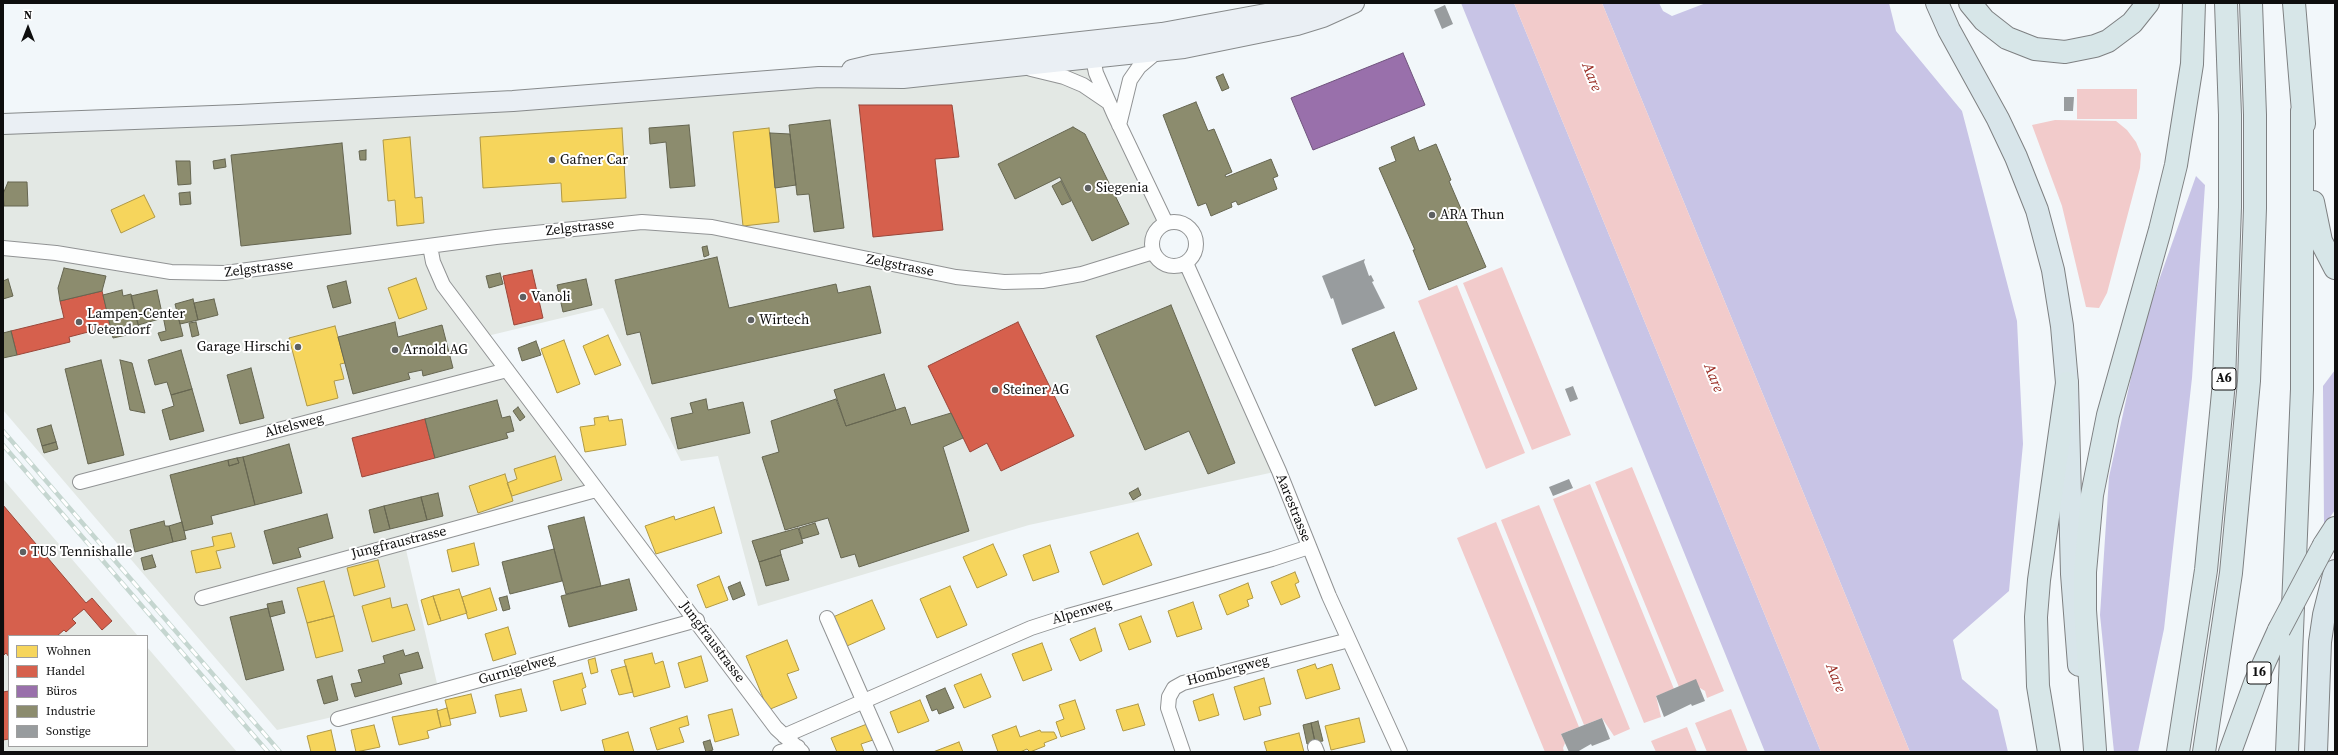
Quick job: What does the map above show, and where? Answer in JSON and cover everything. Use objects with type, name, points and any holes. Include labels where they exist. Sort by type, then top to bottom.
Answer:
[{"type":"highway","points":[[1937,3],[1949,30],[1998,119],[2037,210],[2049,252],[2059,308],[2066,383],[2075,630],[2082,693],[2096,751]]},
{"type":"highway","points":[[1970,3],[1984,20],[2006,38],[2035,49],[2065,52],[2087,48],[2108,40],[2132,23],[2148,3]]},
{"type":"highway","points":[[2096,751],[2085,610],[2085,572],[2092,495],[2108,415],[2160,230],[2176,165],[2192,64],[2194,3]]},
{"type":"highway","name":"A6","points":[[2178,752],[2206,570],[2224,382],[2230,199],[2230,108],[2226,3]]},
{"type":"highway","name":"A6","points":[[2204,752],[2231,573],[2248,389],[2255,208],[2255,115],[2251,3]]},
{"type":"highway","points":[[2294,3],[2302,111],[2315,217],[2321,241],[2335,268]]},
{"type":"highway","points":[[2287,752],[2302,389],[2302,111]]},
{"type":"highway","points":[[2049,752],[2038,686],[2036,617],[2039,580],[2066,383]]},
{"type":"highway","name":"16","points":[[2230,752],[2253,688],[2278,630],[2330,536]]},
{"type":"highway","points":[[2316,752],[2320,642],[2324,615],[2335,571]]},
{"type":"main road","points":[[3,124],[491,102],[819,77],[903,78],[1019,67],[1091,50],[1326,3]]},
{"type":"main road","points":[[819,77],[873,65],[1091,50],[1158,51],[1247,36],[1297,25],[1354,3]]},
{"type":"street","points":[[1091,50],[1118,125],[1166,223]]},
{"type":"street","points":[[1118,125],[1130,80],[1139,67],[1158,51]]},
{"type":"street","points":[[1019,67],[1064,77],[1083,85],[1109,102]]},
{"type":"street","name":"Zelgstrasse","points":[[3,248],[50,252],[198,274],[247,271],[599,225],[642,222],[712,227],[956,277],[1004,282],[1042,281],[1082,274],[1153,252]]},
{"type":"street","points":[[1166,223],[1180,223],[1192,231],[1196,245],[1194,252],[1186,263],[1170,266],[1157,259],[1153,252],[1155,233],[1166,223]]},
{"type":"street","name":"Jungfraustrasse","points":[[430,246],[433,262],[443,285],[596,490],[697,620],[784,736],[800,750]]},
{"type":"street","name":"Aarestrasse","points":[[1186,263],[1279,471],[1309,547],[1349,640],[1400,752]]},
{"type":"street","name":"Altelsweg","points":[[80,482],[507,370]]},
{"type":"street","name":"Jungfraustrasse","points":[[202,598],[596,490]]},
{"type":"street","name":"Alpenweg","points":[[784,736],[1042,624],[1272,559],[1309,547]]},
{"type":"street","points":[[827,618],[886,752]]},
{"type":"street","name":"Gurnigelweg","points":[[338,720],[697,620]]},
{"type":"street","name":"Hombergweg","points":[[1183,752],[1168,708],[1169,698],[1174,688],[1182,683],[1349,640]]},
{"type":"street","points":[[780,752],[800,750]]},
{"type":"shaded area","points":[[1461,3],[1514,3],[1821,752],[1765,752]]},
{"type":"shaded area","points":[[1602,3],[1659,3],[1663,11],[1672,16],[1706,3],[1889,3],[1896,31],[1962,111],[2017,321],[2023,444],[2009,591],[1953,640],[1962,679],[1998,710],[2008,752],[1910,752]]},
{"type":"shaded area","points":[[1092,59],[1166,223],[1155,233],[1153,252],[1157,259],[1170,266],[1186,263],[1279,471],[1029,525],[758,606],[718,456],[681,461],[603,308],[483,337],[596,490],[404,541],[439,692],[277,730],[3,410],[3,124]]},
{"type":"shaded area","points":[[2196,176],[2205,185],[2192,378],[2164,629],[2138,752],[2114,752],[2100,615],[2109,477],[2142,328]]},
{"type":"shaded area","points":[[2335,370],[2335,510],[2324,526],[2323,386]]},
{"type":"shaded area","points":[[3,479],[137,635],[8,635],[8,747],[148,747],[148,648],[237,752],[3,752]]},
{"type":"water","name":"Aare","points":[[1514,3],[1602,3],[1910,752],[1821,752]]},
{"type":"water","points":[[2077,89],[2137,89],[2137,119],[2077,119]]},
{"type":"water","points":[[2055,120],[2116,121],[2127,130],[2136,142],[2141,154],[2140,168],[2107,293],[2099,308],[2086,307],[2062,206],[2032,125]]},
{"type":"water","points":[[1502,267],[1571,435],[1532,450],[1463,283]]},
{"type":"water","points":[[1457,285],[1525,453],[1486,469],[1418,301]]},
{"type":"water","points":[[1632,467],[1724,691],[1707,698],[1705,691],[1700,688],[1679,687],[1595,482]]},
{"type":"water","points":[[1590,484],[1674,689],[1656,696],[1661,717],[1644,723],[1553,499]]},
{"type":"water","points":[[1539,505],[1630,729],[1614,736],[1602,718],[1584,725],[1501,520]]},
{"type":"water","points":[[1496,522],[1579,727],[1561,734],[1565,743],[1563,748],[1564,752],[1545,752],[1457,538]]},
{"type":"water","points":[[1731,709],[1748,752],[1707,752],[1695,723]]},
{"type":"water","points":[[1687,727],[1697,752],[1656,752],[1651,741]]},
{"type":"building: Wohnen","name":"Gafner Car","points":[[622,128],[626,198],[562,202],[561,183],[483,188],[480,137]]},
{"type":"building: Wohnen","points":[[769,128],[779,222],[743,226],[733,132]]},
{"type":"building: Wohnen","points":[[410,137],[415,198],[422,197],[424,223],[397,226],[395,200],[388,201],[383,140]]},
{"type":"building: Wohnen","points":[[144,195],[155,217],[121,233],[111,210]]},
{"type":"building: Wohnen","points":[[416,278],[427,309],[399,319],[388,288]]},
{"type":"building: Wohnen","points":[[335,326],[345,363],[340,364],[344,379],[334,381],[338,398],[307,406],[289,338]]},
{"type":"building: Wohnen","points":[[608,335],[621,365],[595,375],[583,346]]},
{"type":"building: Wohnen","points":[[564,340],[580,384],[557,393],[541,349]]},
{"type":"building: Wohnen","points":[[608,416],[609,421],[622,419],[626,445],[585,452],[580,427],[595,425],[594,418]]},
{"type":"building: Wohnen","points":[[555,456],[562,480],[512,496],[507,483],[517,479],[514,469]]},
{"type":"building: Wohnen","points":[[505,474],[513,501],[478,513],[469,486]]},
{"type":"building: Wohnen","points":[[714,507],[722,533],[656,554],[645,526],[674,516],[675,520]]},
{"type":"building: Wohnen","points":[[231,533],[235,547],[216,551],[221,568],[196,573],[191,551],[214,546],[212,537]]},
{"type":"building: Wohnen","points":[[1138,533],[1152,565],[1103,585],[1090,552]]},
{"type":"building: Wohnen","points":[[474,543],[479,565],[452,572],[447,550]]},
{"type":"building: Wohnen","points":[[993,544],[1007,575],[977,588],[963,557]]},
{"type":"building: Wohnen","points":[[1050,545],[1059,572],[1033,581],[1023,555]]},
{"type":"building: Wohnen","points":[[378,560],[385,587],[354,596],[347,568]]},
{"type":"building: Wohnen","points":[[1295,572],[1299,582],[1295,584],[1300,597],[1281,605],[1271,582]]},
{"type":"building: Wohnen","points":[[719,576],[728,600],[706,608],[697,585]]},
{"type":"building: Wohnen","points":[[324,581],[334,616],[307,623],[297,588]]},
{"type":"building: Wohnen","points":[[1248,583],[1253,598],[1247,600],[1249,606],[1227,615],[1219,595]]},
{"type":"building: Wohnen","points":[[950,586],[967,625],[937,638],[920,599]]},
{"type":"building: Wohnen","points":[[490,588],[497,610],[468,619],[462,597]]},
{"type":"building: Wohnen","points":[[459,589],[467,613],[441,621],[433,596]]},
{"type":"building: Wohnen","points":[[433,596],[441,621],[428,625],[421,600]]},
{"type":"building: Wohnen","points":[[390,598],[392,608],[407,604],[415,630],[372,642],[362,606]]},
{"type":"building: Wohnen","points":[[872,600],[885,629],[847,646],[833,617]]},
{"type":"building: Wohnen","points":[[1193,602],[1202,629],[1177,637],[1168,611]]},
{"type":"building: Wohnen","points":[[334,616],[343,651],[316,658],[307,623]]},
{"type":"building: Wohnen","points":[[1141,616],[1151,642],[1129,650],[1119,624]]},
{"type":"building: Wohnen","points":[[508,627],[516,654],[493,661],[485,634]]},
{"type":"building: Wohnen","points":[[1095,628],[1102,651],[1080,661],[1070,639]]},
{"type":"building: Wohnen","points":[[787,640],[799,670],[787,674],[797,698],[768,710],[746,656]]},
{"type":"building: Wohnen","points":[[1042,643],[1052,670],[1023,681],[1012,654]]},
{"type":"building: Wohnen","points":[[652,653],[655,664],[663,661],[670,687],[634,697],[624,660]]},
{"type":"building: Wohnen","points":[[701,656],[708,681],[685,688],[678,663]]},
{"type":"building: Wohnen","points":[[595,658],[598,672],[591,674],[588,660]]},
{"type":"building: Wohnen","points":[[1315,664],[1317,669],[1332,664],[1340,689],[1306,699],[1297,670]]},
{"type":"building: Wohnen","points":[[626,666],[633,692],[619,695],[611,670]]},
{"type":"building: Wohnen","points":[[582,673],[586,687],[582,689],[586,704],[561,711],[553,681]]},
{"type":"building: Wohnen","points":[[981,674],[991,697],[964,708],[954,685]]},
{"type":"building: Wohnen","points":[[1264,678],[1271,704],[1259,707],[1261,715],[1244,720],[1234,687]]},
{"type":"building: Wohnen","points":[[521,689],[527,711],[500,717],[495,695]]},
{"type":"building: Wohnen","points":[[471,694],[476,713],[450,719],[445,700]]},
{"type":"building: Wohnen","points":[[1213,694],[1219,715],[1199,721],[1193,701]]},
{"type":"building: Wohnen","points":[[920,700],[929,721],[898,733],[890,712]]},
{"type":"building: Wohnen","points":[[1075,700],[1085,729],[1061,737],[1056,722],[1064,719],[1059,705]]},
{"type":"building: Wohnen","points":[[1138,704],[1145,725],[1123,731],[1116,710]]},
{"type":"building: Wohnen","points":[[447,708],[451,725],[441,727],[437,711]]},
{"type":"building: Wohnen","points":[[437,709],[441,727],[427,731],[429,738],[399,745],[392,717]]},
{"type":"building: Wohnen","points":[[732,709],[739,735],[715,742],[708,715]]},
{"type":"building: Wohnen","points":[[687,716],[689,725],[679,728],[684,742],[657,750],[650,728]]},
{"type":"building: Wohnen","points":[[1359,718],[1365,742],[1331,750],[1325,726]]},
{"type":"building: Wohnen","points":[[867,724],[873,740],[861,744],[864,752],[837,752],[831,738]]},
{"type":"building: Wohnen","points":[[374,725],[380,747],[356,752],[351,730]]},
{"type":"building: Wohnen","points":[[1016,726],[1020,737],[1040,730],[1041,732],[1054,732],[1057,738],[1044,743],[1045,746],[1030,752],[1027,749],[1020,752],[998,752],[992,735]]},
{"type":"building: Wohnen","points":[[331,730],[336,752],[311,752],[307,736]]},
{"type":"building: Wohnen","points":[[628,732],[634,752],[605,752],[602,740]]},
{"type":"building: Wohnen","points":[[1299,733],[1304,752],[1267,752],[1264,742]]},
{"type":"building: Wohnen","points":[[959,742],[963,752],[933,752]]},
{"type":"building: Handel","points":[[859,105],[952,105],[959,157],[935,159],[943,230],[873,237]]},
{"type":"building: Handel","name":"Vanoli","points":[[532,270],[543,318],[514,325],[503,276]]},
{"type":"building: Handel","name":"Lampen-Center Uetendorf","points":[[102,291],[111,326],[69,337],[70,342],[17,355],[11,331],[64,318],[60,301]]},
{"type":"building: Handel","name":"Steiner AG","points":[[1018,322],[1074,436],[1001,471],[987,443],[970,452],[928,366]]},
{"type":"building: Handel","points":[[425,419],[435,458],[362,477],[352,438]]},
{"type":"building: Handel","name":"TUS Tennishalle","points":[[3,505],[86,603],[92,598],[112,621],[102,630],[84,609],[72,619],[76,623],[66,632],[64,630],[58,635],[8,635],[8,656],[6,653],[4,655]]},
{"type":"building: Handel","points":[[8,691],[8,739],[3,740],[3,692]]},
{"type":"building: Büros","points":[[1403,53],[1425,105],[1313,150],[1291,98]]},
{"type":"building: Industrie","points":[[1223,74],[1229,88],[1222,91],[1216,77]]},
{"type":"building: Industrie","points":[[1196,102],[1208,131],[1214,129],[1232,172],[1225,175],[1226,177],[1271,159],[1278,176],[1273,178],[1277,189],[1238,205],[1236,201],[1231,203],[1232,207],[1211,216],[1206,203],[1198,206],[1163,115]]},
{"type":"building: Industrie","points":[[830,120],[844,228],[814,232],[809,194],[797,195],[789,125]]},
{"type":"building: Industrie","points":[[689,125],[695,186],[670,188],[666,142],[650,144],[649,128]]},
{"type":"building: Industrie","name":"Siegenia","points":[[1073,127],[1085,134],[1129,224],[1092,241],[1060,177],[1015,199],[998,164]]},
{"type":"building: Industrie","points":[[770,133],[790,134],[796,185],[775,188]]},
{"type":"building: Industrie","name":"ARA Thun","points":[[1414,137],[1419,151],[1436,144],[1451,180],[1449,181],[1486,267],[1429,290],[1413,250],[1415,250],[1379,168],[1396,161],[1391,147]]},
{"type":"building: Industrie","points":[[342,143],[351,234],[241,246],[231,155]]},
{"type":"building: Industrie","points":[[366,150],[366,160],[360,160],[359,151]]},
{"type":"building: Industrie","points":[[225,159],[226,167],[214,169],[213,161]]},
{"type":"building: Industrie","points":[[176,161],[190,161],[191,184],[178,185]]},
{"type":"building: Industrie","points":[[1061,181],[1071,201],[1062,205],[1052,186]]},
{"type":"building: Industrie","points":[[8,182],[27,182],[28,206],[4,206],[3,194]]},
{"type":"building: Industrie","points":[[190,192],[191,204],[180,205],[179,193]]},
{"type":"building: Industrie","points":[[707,246],[709,255],[704,257],[702,247]]},
{"type":"building: Industrie","name":"Wirtech","points":[[717,257],[729,308],[836,284],[838,293],[870,286],[881,333],[652,384],[640,332],[627,335],[615,280]]},
{"type":"building: Industrie","points":[[64,268],[106,276],[102,291],[60,301],[58,288]]},
{"type":"building: Industrie","points":[[500,273],[503,284],[489,288],[486,276]]},
{"type":"building: Industrie","points":[[8,279],[13,296],[3,299],[3,281]]},
{"type":"building: Industrie","points":[[586,279],[592,305],[563,312],[557,285]]},
{"type":"building: Industrie","points":[[346,281],[351,303],[333,308],[327,286]]},
{"type":"building: Industrie","points":[[122,290],[123,296],[131,294],[140,332],[113,338],[103,295]]},
{"type":"building: Industrie","points":[[157,290],[163,318],[138,325],[131,296]]},
{"type":"building: Industrie","points":[[193,299],[198,320],[180,324],[175,304]]},
{"type":"building: Industrie","points":[[214,299],[218,315],[198,320],[194,303]]},
{"type":"building: Industrie","points":[[1171,305],[1235,463],[1208,474],[1189,431],[1145,450],[1096,336]]},
{"type":"building: Industrie","points":[[177,312],[183,336],[161,341],[158,333],[166,331],[163,316]]},
{"type":"building: Industrie","points":[[196,322],[199,335],[192,337],[189,323]]},
{"type":"building: Industrie","name":"Arnold AG","points":[[395,322],[398,337],[442,325],[453,368],[423,376],[422,370],[408,373],[410,379],[353,394],[338,337]]},
{"type":"building: Industrie","points":[[11,331],[17,355],[3,358],[3,333]]},
{"type":"building: Industrie","points":[[1394,332],[1417,389],[1375,406],[1352,349]]},
{"type":"building: Industrie","points":[[536,341],[541,355],[522,361],[518,348]]},
{"type":"building: Industrie","points":[[181,350],[192,389],[171,395],[167,382],[155,385],[148,360]]},
{"type":"building: Industrie","points":[[101,360],[124,455],[88,464],[65,369]]},
{"type":"building: Industrie","points":[[120,360],[132,363],[145,413],[130,410]]},
{"type":"building: Industrie","points":[[251,368],[264,418],[240,424],[227,375]]},
{"type":"building: Industrie","points":[[884,374],[896,410],[846,426],[834,390]]},
{"type":"building: Industrie","points":[[192,389],[204,431],[170,440],[162,410],[174,406],[171,395]]},
{"type":"building: Industrie","points":[[706,399],[708,410],[743,402],[750,433],[678,449],[671,418],[693,413],[690,403]]},
{"type":"building: Industrie","points":[[836,399],[846,426],[905,407],[911,425],[951,413],[963,438],[943,447],[969,531],[859,567],[855,554],[841,558],[828,518],[785,530],[762,457],[779,452],[771,421]]},
{"type":"building: Industrie","points":[[497,400],[502,418],[510,416],[514,431],[506,433],[508,438],[435,458],[425,419]]},
{"type":"building: Industrie","points":[[518,407],[525,417],[520,421],[513,411]]},
{"type":"building: Industrie","points":[[51,425],[56,442],[42,446],[37,429]]},
{"type":"building: Industrie","points":[[56,442],[58,449],[44,453],[42,446]]},
{"type":"building: Industrie","points":[[289,444],[302,493],[255,505],[243,457]]},
{"type":"building: Industrie","points":[[243,457],[255,505],[211,516],[213,524],[184,531],[170,475],[228,460],[229,466],[239,463],[237,458]]},
{"type":"building: Industrie","points":[[237,458],[239,463],[229,466],[228,460]]},
{"type":"building: Industrie","points":[[1138,488],[1141,495],[1133,500],[1129,493]]},
{"type":"building: Industrie","points":[[438,493],[443,516],[427,520],[421,497]]},
{"type":"building: Industrie","points":[[421,497],[427,520],[390,529],[384,506]]},
{"type":"building: Industrie","points":[[384,506],[390,529],[374,533],[369,510]]},
{"type":"building: Industrie","points":[[327,514],[333,538],[298,548],[301,557],[273,564],[264,531]]},
{"type":"building: Industrie","points":[[584,517],[601,586],[566,594],[548,526]]},
{"type":"building: Industrie","points":[[164,521],[165,526],[169,526],[173,542],[135,552],[130,530]]},
{"type":"building: Industrie","points":[[182,522],[186,539],[173,542],[169,526]]},
{"type":"building: Industrie","points":[[815,523],[819,534],[802,539],[799,528]]},
{"type":"building: Industrie","points":[[798,528],[803,543],[780,550],[781,555],[759,562],[752,541]]},
{"type":"building: Industrie","points":[[554,549],[562,581],[510,594],[502,562]]},
{"type":"building: Industrie","points":[[152,555],[156,567],[144,570],[141,558]]},
{"type":"building: Industrie","points":[[781,555],[789,580],[766,586],[759,562]]},
{"type":"building: Industrie","points":[[629,579],[637,610],[569,627],[561,596]]},
{"type":"building: Industrie","points":[[740,582],[745,595],[733,600],[728,587]]},
{"type":"building: Industrie","points":[[507,596],[510,609],[503,611],[499,598]]},
{"type":"building: Industrie","points":[[282,601],[285,613],[270,617],[267,604]]},
{"type":"building: Industrie","points":[[268,608],[284,670],[246,680],[230,617]]},
{"type":"building: Industrie","points":[[403,650],[405,656],[418,652],[423,668],[399,674],[402,684],[355,697],[351,684],[362,682],[358,670],[385,663],[383,656]]},
{"type":"building: Industrie","points":[[332,676],[338,700],[324,704],[317,680]]},
{"type":"building: Industrie","points":[[945,688],[954,708],[939,714],[937,709],[932,711],[926,696]]},
{"type":"building: Industrie","points":[[1318,721],[1323,741],[1315,742],[1311,723]]},
{"type":"building: Industrie","points":[[1311,723],[1315,742],[1307,744],[1303,725]]},
{"type":"building: Industrie","points":[[710,740],[713,750],[706,752],[703,742]]},
{"type":"building: Sonstige","points":[[1445,5],[1453,24],[1442,29],[1434,10]]},
{"type":"building: Sonstige","points":[[2064,97],[2074,97],[2073,111],[2064,111]]},
{"type":"building: Sonstige","points":[[1365,259],[1364,262],[1369,276],[1371,275],[1374,281],[1372,282],[1385,308],[1342,325],[1333,298],[1331,299],[1322,276]]},
{"type":"building: Sonstige","points":[[1573,386],[1578,399],[1570,402],[1565,389]]},
{"type":"building: Sonstige","points":[[1569,479],[1573,488],[1553,496],[1549,487]]},
{"type":"building: Sonstige","points":[[1696,679],[1705,701],[1692,706],[1691,704],[1664,717],[1656,696]]},
{"type":"building: Sonstige","points":[[1602,718],[1610,739],[1592,746],[1591,744],[1577,752],[1569,752],[1561,734]]},
{"type":"railway","points":[[3,431],[280,752]]},
{"type":"railway","points":[[3,445],[268,752]]},
{"type":"place","name":"Gafner Car","points":[[552,160]]},
{"type":"place","name":"Siegenia","points":[[1088,188]]},
{"type":"place","name":"ARA Thun","points":[[1432,215]]},
{"type":"place","name":"Vanoli","points":[[523,297]]},
{"type":"place","name":"Wirtech","points":[[751,320]]},
{"type":"place","name":"Lampen-Center Uetendorf","points":[[79,322]]},
{"type":"place","name":"Garage Hirschi","points":[[298,347]]},
{"type":"place","name":"Arnold AG","points":[[395,350]]},
{"type":"place","name":"Steiner AG","points":[[995,390]]},
{"type":"place","name":"TUS Tennishalle","points":[[23,552]]}]
